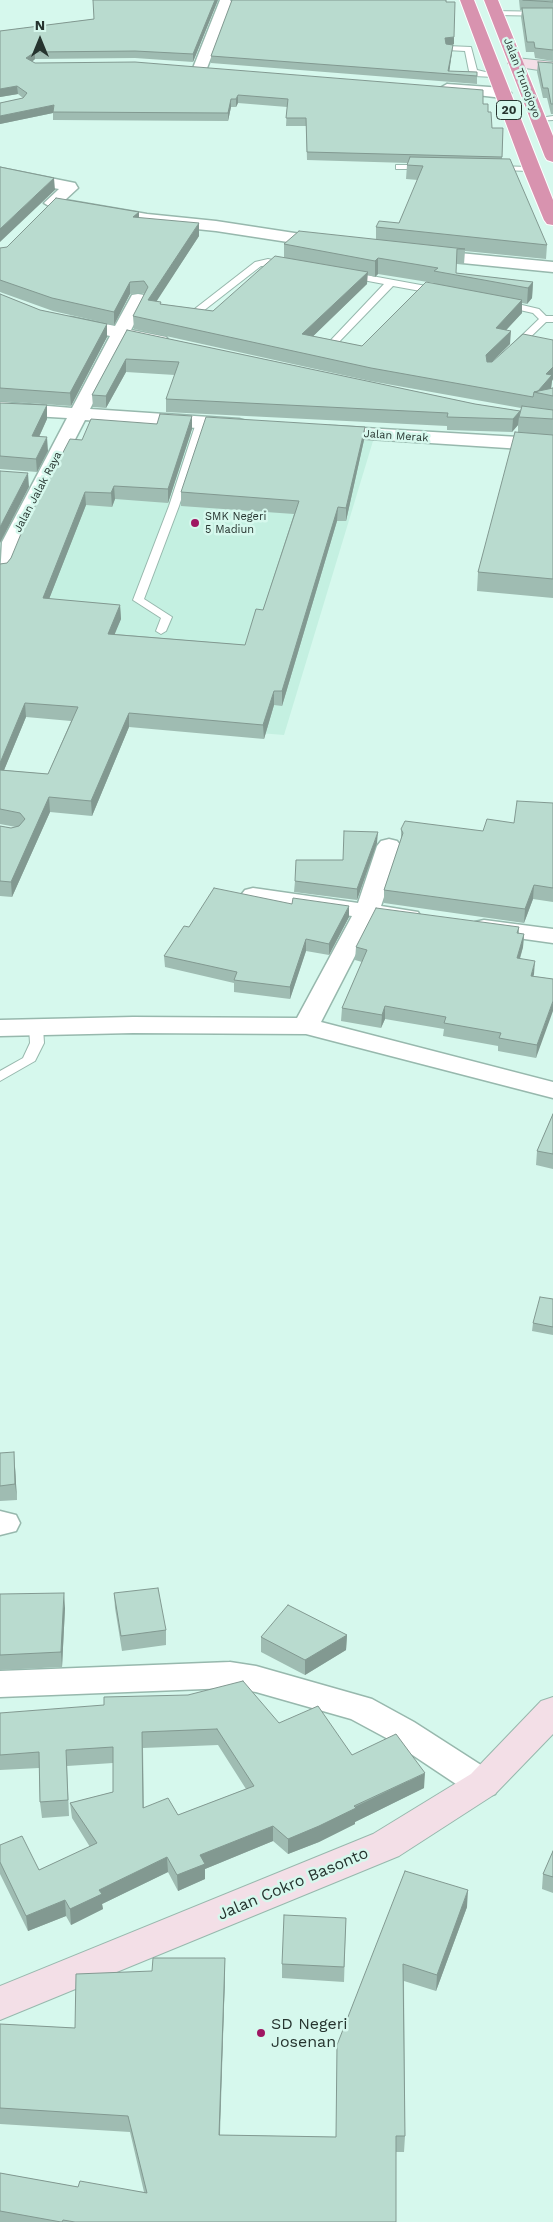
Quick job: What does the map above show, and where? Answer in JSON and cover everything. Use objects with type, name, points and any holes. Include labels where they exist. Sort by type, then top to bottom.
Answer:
[{"type":"highway","name":"Jalan Trunojoyo","points":[[466,0],[531,169],[553,220]]},
{"type":"highway","name":"Jalan Trunojoyo","points":[[493,6],[516,64],[541,115],[553,157]]},
{"type":"highway","points":[[509,108],[541,115]]},
{"type":"street","points":[[200,68],[224,3]]},
{"type":"street","points":[[516,64],[553,67]]},
{"type":"street","points":[[182,67],[218,70]]},
{"type":"street","points":[[435,87],[503,93]]},
{"type":"street","points":[[1,174],[69,186],[70,188],[39,216]]},
{"type":"street","points":[[52,203],[147,219],[216,226],[340,244]]},
{"type":"street","points":[[408,252],[553,267]]},
{"type":"street","name":"Jalan Jalak Raya","points":[[0,571],[6,542],[35,480],[79,414],[119,332],[138,299]]},
{"type":"street","points":[[56,319],[176,344]]},
{"type":"street","points":[[0,408],[257,427]]},
{"type":"street","name":"Jalan Merak","points":[[314,431],[553,445]]},
{"type":"street","points":[[306,1026],[330,976],[367,911],[389,846]]},
{"type":"street","points":[[253,895],[434,921]]},
{"type":"street","points":[[463,925],[553,936]]},
{"type":"street","points":[[0,1028],[306,1026],[552,1086]]},
{"type":"street","points":[[0,1684],[60,1680],[230,1675],[256,1679],[360,1708],[402,1732],[483,1784]]},
{"type":"street","name":"Jalan Cokro Basonto","points":[[0,2003],[386,1845],[483,1784],[553,1711]]},
{"type":"lane","points":[[493,6],[553,14]]},
{"type":"lane","points":[[450,48],[468,48],[473,72],[494,75]]},
{"type":"lane","points":[[399,167],[437,167]]},
{"type":"lane","points":[[484,168],[531,169]]},
{"type":"lane","points":[[195,313],[258,264],[268,262],[296,266]]},
{"type":"lane","points":[[344,274],[446,293]]},
{"type":"lane","points":[[334,342],[391,282]]},
{"type":"lane","points":[[493,302],[530,309],[548,319],[504,357]]},
{"type":"lane","points":[[161,631],[167,617],[138,600],[174,506],[200,423]]},
{"type":"lane","points":[[0,1077],[28,1061],[37,1043],[36,1027]]},
{"type":"shaded area","name":"SMK Negeri 5 Madiun","points":[[90,428],[373,441],[284,735],[0,712],[0,606]]},
{"type":"building","points":[[93,0],[215,0],[193,54],[135,51],[35,52],[26,58],[35,63],[135,62],[483,90],[483,104],[488,104],[488,112],[491,112],[492,128],[503,128],[502,157],[307,152],[306,118],[286,118],[288,99],[238,95],[236,99],[231,99],[228,113],[53,112],[54,105],[0,116],[0,103],[23,98],[27,93],[17,86],[0,89],[0,31],[94,19]]},
{"type":"building","points":[[232,0],[446,0],[446,2],[455,2],[454,37],[445,38],[446,44],[453,45],[448,71],[477,72],[477,76],[211,56]]},
{"type":"building","points":[[523,0],[553,0],[553,2]]},
{"type":"building","points":[[522,8],[553,8],[553,50],[535,48],[534,42],[527,42]]},
{"type":"building","points":[[538,62],[553,63],[553,104],[551,104],[548,88],[543,88]]},
{"type":"building","points":[[410,157],[510,159],[547,245],[376,227],[379,221],[399,223],[423,166],[407,165]]},
{"type":"building","points":[[0,167],[54,178],[0,229]]},
{"type":"building","points":[[56,198],[139,212],[133,217],[199,223],[148,300],[161,302],[160,304],[213,311],[275,256],[368,272],[302,334],[362,346],[426,282],[522,300],[496,328],[511,331],[486,355],[487,362],[492,362],[523,334],[553,340],[553,367],[546,374],[552,375],[538,391],[534,392],[533,397],[371,368],[133,316],[148,287],[144,281],[130,282],[114,312],[52,298],[0,280],[0,248],[7,247]]},
{"type":"building","points":[[299,231],[465,249],[457,249],[456,273],[533,282],[528,288],[434,271],[438,268],[378,258],[375,261],[284,244]]},
{"type":"building","points":[[0,294],[40,310],[107,324],[70,393],[0,388]]},
{"type":"building","points":[[127,330],[475,404],[520,411],[513,419],[447,417],[448,413],[166,399],[179,362],[126,359],[106,396],[92,395]]},
{"type":"building","points":[[553,388],[553,396],[534,392]]},
{"type":"building","points":[[0,403],[47,405],[32,436],[47,437],[36,459],[0,456]]},
{"type":"building","points":[[522,406],[553,410],[553,419],[519,417]]},
{"type":"building","points":[[160,414],[192,416],[168,489],[114,486],[111,493],[85,492],[43,598],[120,605],[108,634],[245,645],[256,609],[263,610],[299,501],[181,492],[206,417],[365,427],[346,508],[338,507],[282,691],[274,691],[263,725],[129,713],[91,801],[49,797],[11,882],[0,881],[0,826],[11,828],[19,826],[25,819],[20,813],[0,809],[0,770],[48,774],[78,707],[25,703],[0,763],[0,564],[7,563],[11,558],[23,529],[70,439],[82,440],[91,419],[157,424]]},
{"type":"building","points":[[515,432],[553,435],[553,579],[478,572]]},
{"type":"building","points":[[0,471],[28,473],[0,527]]},
{"type":"building","points":[[517,801],[553,803],[553,888],[534,885],[525,909],[384,890],[403,833],[401,829],[405,821],[483,831],[487,819],[514,823]]},
{"type":"building","points":[[344,831],[378,832],[357,889],[295,881],[296,860],[343,860]]},
{"type":"building","points":[[214,888],[292,904],[293,898],[349,906],[329,944],[306,939],[290,987],[234,980],[237,972],[164,956],[184,926],[189,927]]},
{"type":"building","points":[[376,908],[519,927],[517,933],[524,934],[517,958],[535,961],[531,976],[553,979],[553,1001],[537,1045],[499,1038],[501,1033],[444,1023],[446,1017],[385,1006],[382,1015],[342,1008],[367,950],[356,947]]},
{"type":"building","points":[[553,1114],[553,1154],[537,1151]]},
{"type":"building","points":[[540,1297],[553,1299],[553,1327],[533,1323]]},
{"type":"building","points":[[14,1452],[15,1484],[0,1486],[0,1453]]},
{"type":"building","points":[[158,1588],[166,1630],[121,1636],[114,1593]]},
{"type":"building","points":[[64,1593],[61,1652],[0,1655],[0,1594]]},
{"type":"building","points":[[288,1605],[347,1635],[305,1660],[261,1637]]},
{"type":"building","points":[[243,1681],[279,1723],[318,1706],[352,1755],[396,1734],[425,1773],[354,1806],[356,1808],[319,1826],[288,1839],[273,1826],[200,1855],[205,1864],[177,1875],[167,1857],[99,1890],[102,1894],[70,1909],[65,1900],[26,1916],[0,1862],[0,1845],[22,1836],[39,1870],[97,1843],[70,1803],[113,1792],[113,1747],[66,1750],[68,1800],[40,1802],[39,1752],[0,1755],[0,1713],[104,1705],[104,1697],[188,1695]],"holes":[[[217,1729],[254,1786],[178,1815],[168,1798],[143,1808],[142,1732]]]},
{"type":"building","points":[[553,1851],[553,1877],[543,1874]]},
{"type":"building","points":[[405,1871],[468,1890],[437,1975],[403,1964],[405,2136],[396,2136],[396,2222],[75,2222],[63,2220],[61,2222],[0,2211],[0,2173],[78,2187],[80,2181],[147,2193],[128,2116],[0,2108],[0,2024],[75,2028],[76,1974],[152,1971],[153,1958],[225,1958],[219,2135],[336,2137],[337,2045]]},
{"type":"building","points":[[284,1915],[346,1918],[344,1967],[282,1964]]},
{"type":"place","name":"SMK Negeri 5 Madiun","points":[[195,523]]},
{"type":"place","name":"SD Negeri Josenan","points":[[261,2033]]}]
